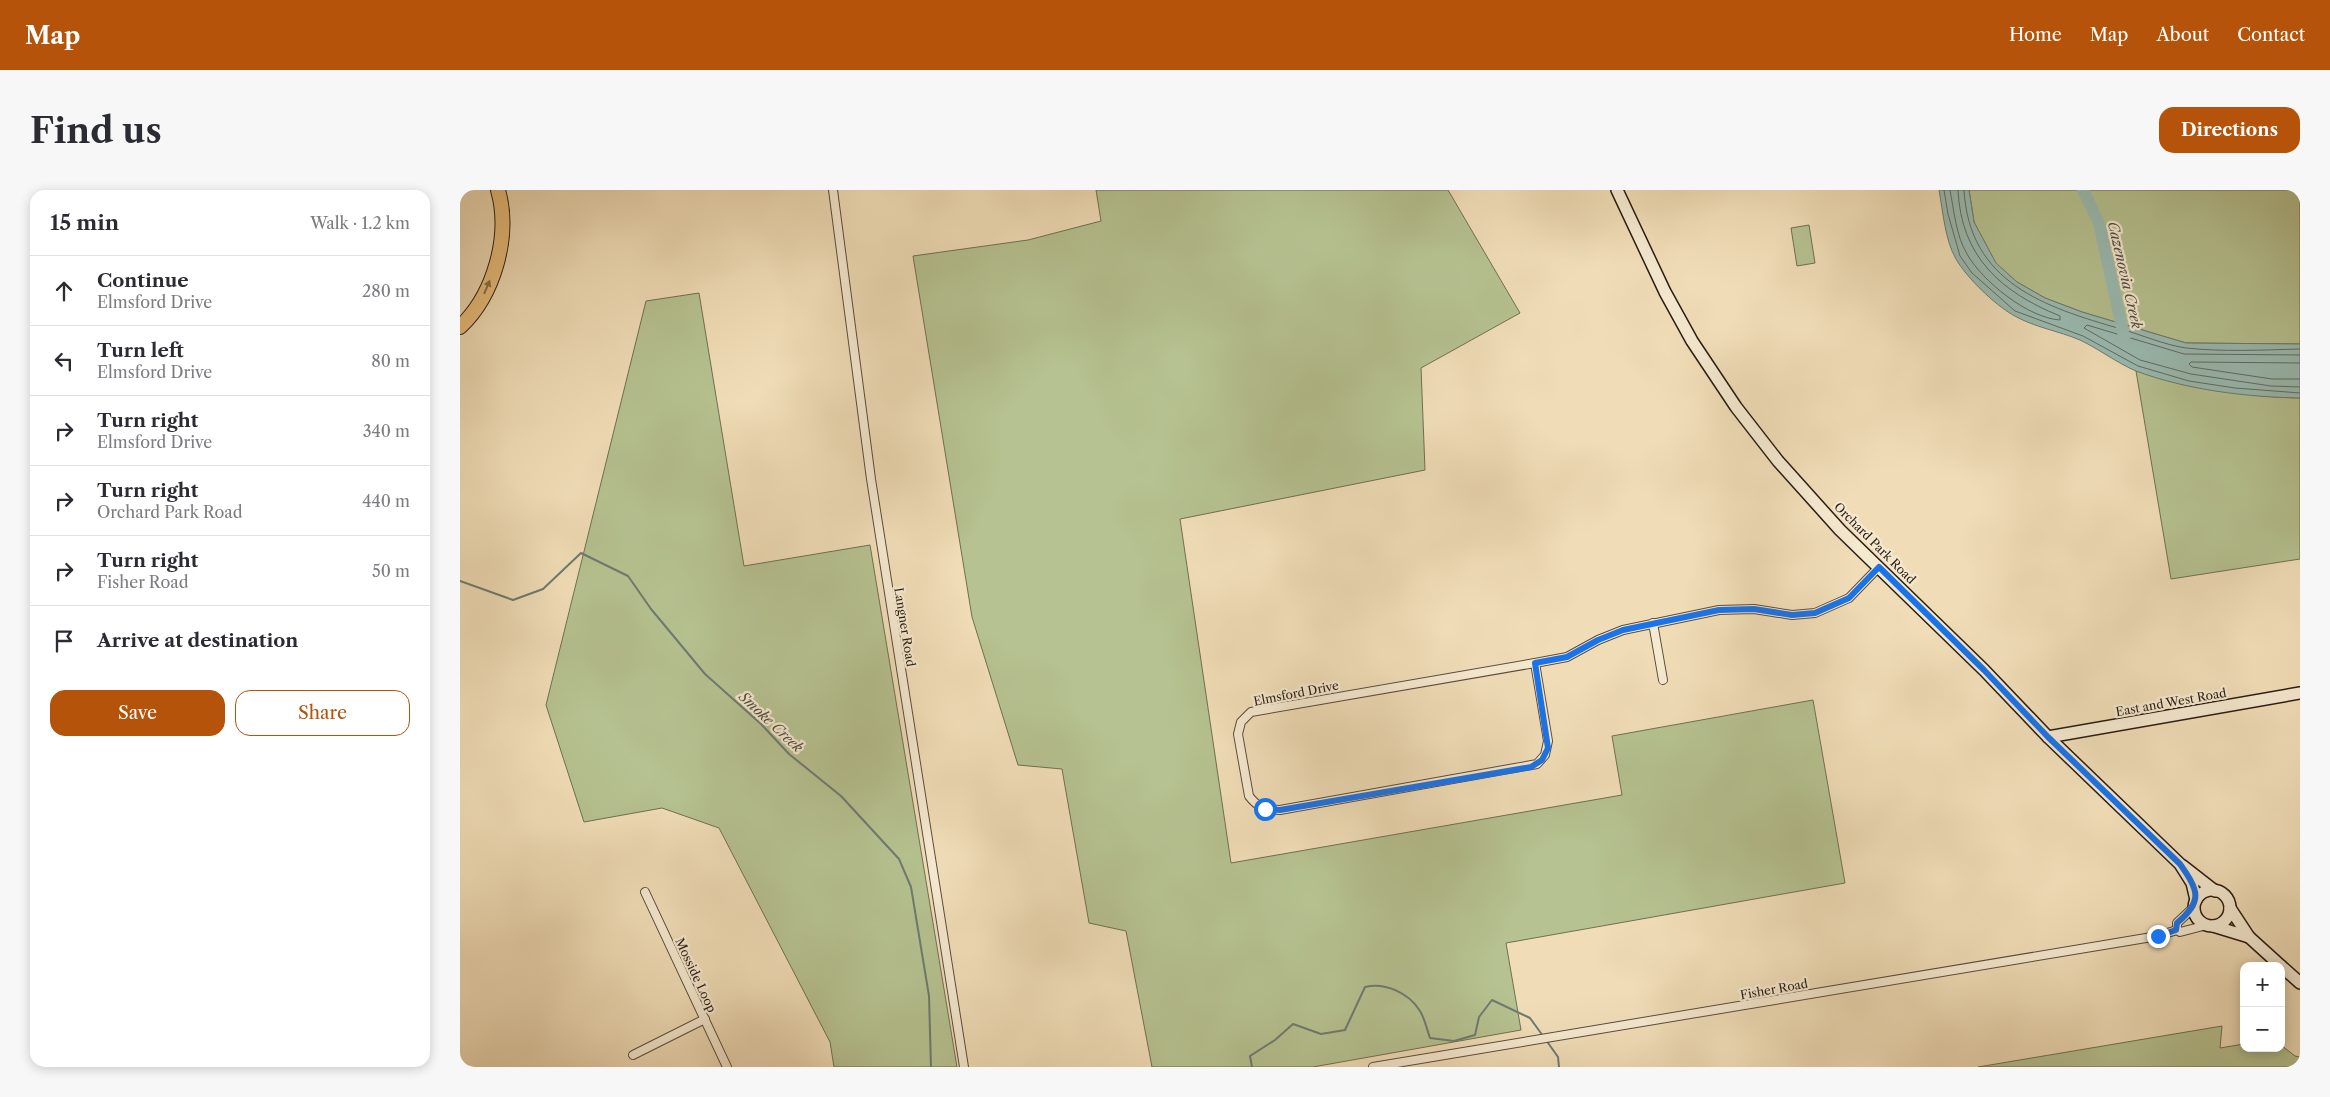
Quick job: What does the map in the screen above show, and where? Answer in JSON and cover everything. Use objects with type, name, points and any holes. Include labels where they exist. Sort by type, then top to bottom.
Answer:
[{"type":"highway","points":[[460,328],[477,307],[493,273],[500,247],[502,228],[501,202],[498,190]]},
{"type":"main road","name":"Orchard Park Road","points":[[1616,190],[1678,317],[1736,407],[1778,461],[1840,530],[1984,670],[2048,737],[2180,864],[2215,891]]},
{"type":"main road","name":"East and West Road","points":[[2048,737],[2300,694]]},
{"type":"main road","name":"Orchard Park Road","points":[[2180,864],[2192,883],[2195,904]]},
{"type":"main road","points":[[2249,936],[2210,925],[2196,916],[2195,904],[2205,892],[2215,891],[2226,897],[2230,908],[2249,936],[2277,962]]},
{"type":"main road","points":[[2210,925],[2226,920],[2230,908]]},
{"type":"main road","points":[[2285,970],[2300,984]]},
{"type":"street","name":"Langner Road","points":[[833,190],[871,479],[964,1067]]},
{"type":"street","name":"Elmsford Drive","points":[[1535,663],[1548,741],[1545,755],[1537,764],[1280,810],[1265,809],[1249,796],[1238,734],[1241,722],[1251,712],[1567,657],[1612,633],[1653,623],[1736,608],[1792,615],[1815,613],[1849,598],[1879,567]]},
{"type":"street","points":[[1653,623],[1663,680]]},
{"type":"street","name":"Mosside Loop","points":[[645,892],[727,1067]]},
{"type":"street","points":[[2176,930],[2177,923],[2195,904]]},
{"type":"street","name":"Fisher Road","points":[[1374,1067],[2158,936],[2176,930],[2180,932],[2210,925]]},
{"type":"street","points":[[633,1055],[705,1019]]},
{"type":"green space","points":[[1096,190],[1448,190],[1520,313],[1421,368],[1425,470],[1180,519],[1231,863],[1622,795],[1612,736],[1813,700],[1845,883],[1506,943],[1521,1030],[1313,1067],[1152,1067],[1126,931],[1089,923],[1062,769],[1018,765],[972,617],[913,256],[1028,240],[1101,221]]},
{"type":"green space","points":[[1969,190],[2300,190],[2300,344],[2186,343],[2082,312],[2045,298],[2017,282],[1996,264],[1974,222]]},
{"type":"green space","points":[[1809,225],[1815,263],[1797,266],[1791,228]]},
{"type":"green space","points":[[699,293],[744,566],[870,545],[957,1067],[834,1067],[830,1042],[719,828],[662,808],[584,822],[546,705],[646,301]]},
{"type":"green space","points":[[2136,371],[2217,390],[2300,398],[2300,559],[2171,579]]},
{"type":"green space","points":[[2222,1026],[2220,1048],[2240,1045],[2240,1052],[2285,1052],[2285,1048],[2295,1056],[2300,1057],[2300,1067],[1978,1067]]},
{"type":"water","points":[[1939,190],[1969,190],[1974,222],[1996,263],[2017,282],[2045,298],[2082,312],[2186,343],[2300,344],[2300,398],[2238,394],[2196,388],[2155,378],[2129,368],[2080,340],[2029,323],[2013,315],[1981,290],[1956,259],[1947,235]]},
{"type":"waterway","name":"Cazenovia Creek","points":[[2083,190],[2099,223],[2125,341]]},
{"type":"waterway","name":"Smoke Creek","points":[[460,581],[513,600],[543,589],[581,553],[628,576],[651,609],[705,674],[761,724],[789,754],[841,796],[899,859],[911,887],[929,996],[931,1067]]},
{"type":"waterway","points":[[1252,1067],[1250,1056],[1275,1040],[1293,1024],[1321,1034],[1345,1030],[1365,987],[1373,986],[1396,990],[1410,999],[1422,1014],[1430,1038],[1454,1041],[1475,1035],[1479,1017],[1492,1000],[1530,1018],[1543,1036]]},
{"type":"waterway","points":[[1546,1040],[1558,1057],[1559,1067]]},
{"type":"route","points":[[1265,809],[1280,810],[1531,767],[1542,760],[1548,748],[1535,663],[1567,657],[1612,633],[1719,610],[1736,608],[1754,609],[1792,615],[1815,613],[1849,598],[1859,590],[1879,567],[1984,670],[2048,737],[2180,864],[2192,883],[2196,900],[2194,907],[2177,923],[2176,930],[2158,936]]}]
